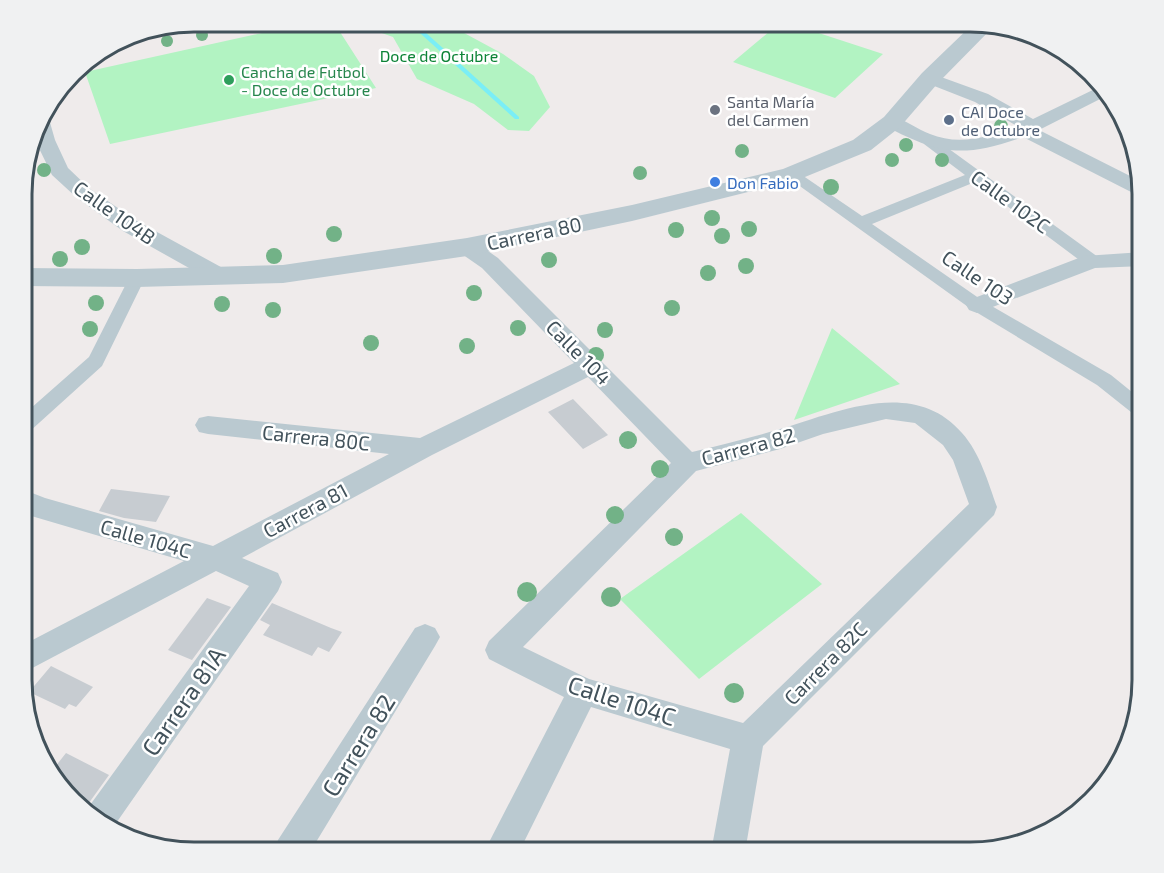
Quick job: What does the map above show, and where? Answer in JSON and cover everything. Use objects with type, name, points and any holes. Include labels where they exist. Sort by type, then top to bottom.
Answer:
[{"type":"street","name":"Carrera 80","points":[[32,278],[137,279],[283,274],[467,247],[632,213],[791,174],[862,145],[892,122],[930,78],[976,32]]},
{"type":"street","points":[[930,78],[968,90],[1008,111],[1027,128],[1132,184]]},
{"type":"street","points":[[892,122],[929,141],[953,146],[971,146],[1027,128],[1100,97]]},
{"type":"street","name":"Calle 104B","points":[[43,133],[59,171],[83,193],[130,226],[222,277]]},
{"type":"street","name":"Calle 102C","points":[[929,141],[1092,261]]},
{"type":"street","name":"Calle 103","points":[[791,174],[977,305],[1104,380],[1132,402]]},
{"type":"street","points":[[862,222],[977,176]]},
{"type":"street","name":"Calle 104","points":[[467,247],[489,263],[592,364],[687,463]]},
{"type":"street","points":[[977,305],[1092,261],[1132,264]]},
{"type":"street","points":[[32,418],[96,361],[137,279]]},
{"type":"street","name":"Carrera 81","points":[[32,655],[423,448],[592,364]]},
{"type":"street","name":"Carrera 82","points":[[500,650],[687,463],[780,439],[820,425],[886,410],[922,415],[952,438],[965,457],[984,507]]},
{"type":"street","name":"Carrera 80C","points":[[208,426],[423,448]]},
{"type":"street","name":"Calle 104C","points":[[32,504],[214,558],[268,582]]},
{"type":"street","name":"Carrera 82C","points":[[748,739],[984,507]]},
{"type":"street","name":"Carrera 81A","points":[[103,814],[268,582]]},
{"type":"street","name":"Carrera 82","points":[[297,841],[425,637]]},
{"type":"street","name":"Calle 104C","points":[[500,650],[583,691],[748,739]]},
{"type":"street","points":[[506,841],[583,691]]},
{"type":"street","points":[[730,842],[748,739]]},
{"type":"green space","name":"Cancha de Futbol - Doce de Octubre","points":[[266,32],[340,32],[376,88],[110,144],[86,73]]},
{"type":"green space","name":"Doce de Octubre","points":[[379,32],[462,32],[503,54],[534,76],[550,107],[529,131],[508,130],[474,104],[417,79],[393,37]]},
{"type":"green space","points":[[769,32],[816,32],[883,54],[835,98],[733,62]]},
{"type":"green space","points":[[832,328],[900,384],[794,420]]},
{"type":"green space","points":[[741,513],[822,584],[699,679],[620,599]]},
{"type":"building","points":[[573,399],[608,435],[583,449],[548,412]]},
{"type":"building","points":[[111,489],[170,496],[156,522],[124,518],[99,511]]},
{"type":"building","points":[[207,598],[231,607],[192,660],[168,650]]},
{"type":"building","points":[[272,603],[342,632],[329,652],[318,647],[312,656],[263,635],[270,625],[260,620]]},
{"type":"building","points":[[51,666],[93,687],[76,707],[69,704],[65,709],[32,694],[32,688]]},
{"type":"building","points":[[66,753],[109,775],[89,803],[65,778],[56,765]]},
{"type":"waterway","points":[[421,32],[517,118]]},
{"type":"place","name":"Cancha de Futbol - Doce de Octubre","points":[[229,80]]},
{"type":"place","name":"Santa María del Carmen","points":[[715,110]]},
{"type":"place","name":"CAI Doce de Octubre","points":[[949,120]]},
{"type":"place","name":"Don Fabio","points":[[715,182]]}]
